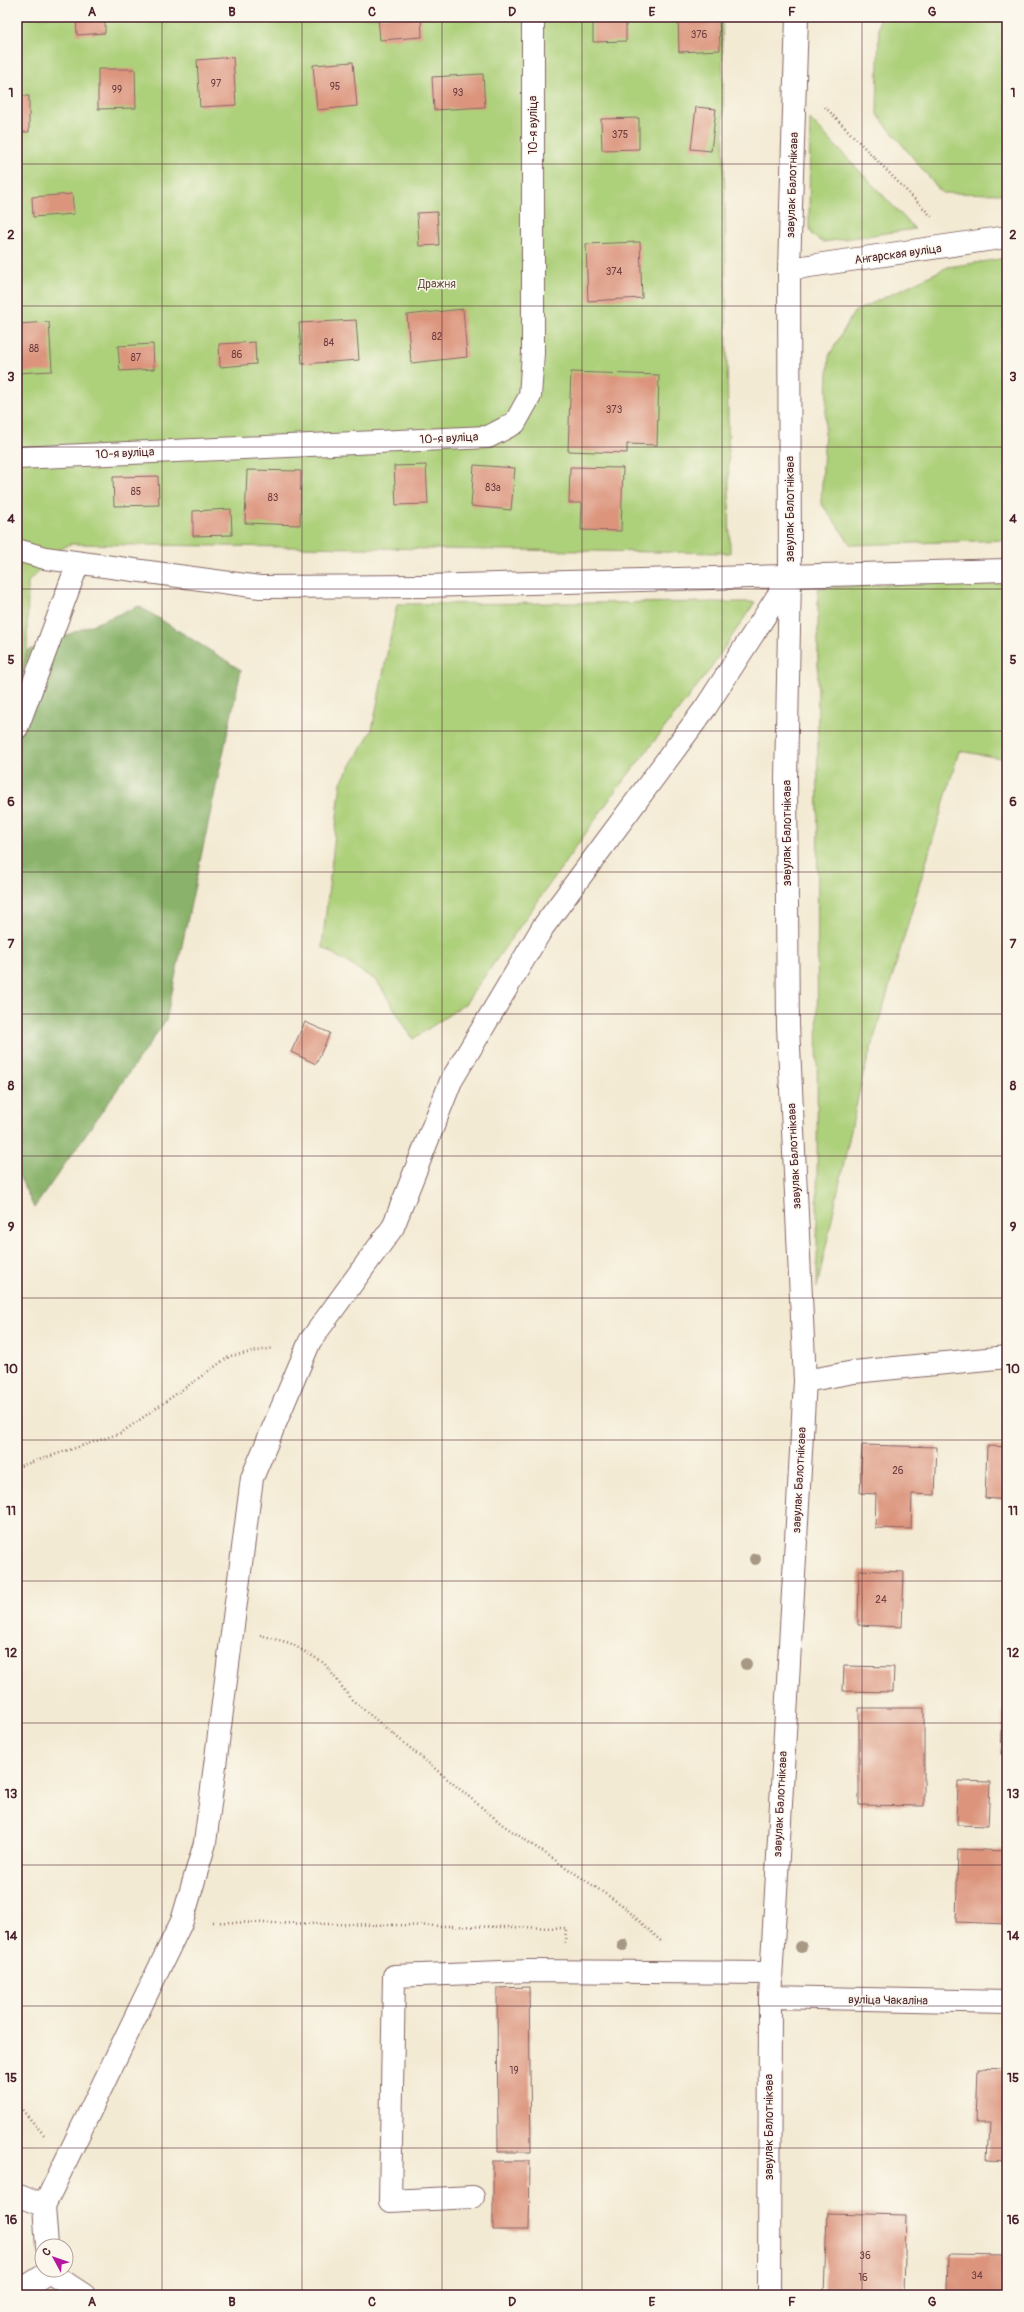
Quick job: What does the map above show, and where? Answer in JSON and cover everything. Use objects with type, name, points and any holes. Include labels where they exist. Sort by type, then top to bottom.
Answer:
[{"type":"street","name":"10-я вуліца","points":[[17,458],[488,437],[515,423],[530,396],[533,353],[533,17]]},
{"type":"street","name":"завулак Балотнікава","points":[[769,2295],[770,1973],[805,1381],[788,1026],[786,780],[790,577],[789,269],[797,17]]},
{"type":"street","name":"Ангарская вуліца","points":[[789,269],[1007,237]]},
{"type":"street","points":[[17,550],[46,558],[260,588],[425,586],[1007,570]]},
{"type":"street","points":[[17,728],[78,563]]},
{"type":"street","points":[[46,2238],[44,2206],[182,1921],[205,1842],[252,1478],[310,1341],[393,1227],[451,1081],[543,927],[706,707],[790,577]]},
{"type":"street","points":[[805,1381],[854,1372],[1007,1357]]},
{"type":"street","points":[[473,2196],[390,2201],[394,1976],[563,1971],[770,1973]]},
{"type":"street","name":"вуліца Чакаліна","points":[[770,1997],[1007,2002]]},
{"type":"street","points":[[17,2196],[44,2206]]},
{"type":"street","points":[[22,2295],[24,2288],[39,2278]]},
{"type":"street","points":[[59,2278],[84,2295]]},
{"type":"path","points":[[796,77],[959,245]]},
{"type":"path","points":[[17,1467],[121,1433],[230,1356],[310,1341]]},
{"type":"path","points":[[232,1627],[290,1643],[324,1663],[351,1700],[503,1826],[622,1905],[672,1951],[677,1972]]},
{"type":"path","points":[[182,1921],[566,1928],[563,1971]]},
{"type":"path","points":[[17,2104],[66,2158]]},
{"type":"green space","name":"Дражня","points":[[17,17],[722,17],[730,553],[70,544],[45,558],[39,571],[28,582],[27,651],[17,694]]},
{"type":"green space","points":[[879,17],[1007,17],[1007,194],[942,193],[877,114]]},
{"type":"green space","points":[[810,119],[915,229],[823,242],[813,236],[809,226]]},
{"type":"green space","points":[[1007,258],[1007,540],[851,545],[821,503],[829,356],[854,312],[948,267]]},
{"type":"green space","points":[[1007,578],[1007,759],[959,751],[862,1079],[817,1288],[818,588]]},
{"type":"green space","points":[[755,602],[708,672],[614,793],[465,1004],[413,1039],[377,981],[322,947],[341,782],[372,730],[397,604]]},
{"type":"green space","points":[[139,606],[241,670],[166,1020],[34,1208],[17,1171],[17,694],[27,651]]},
{"type":"building","points":[[76,17],[105,17],[105,33],[77,35]]},
{"type":"building","points":[[378,17],[421,17],[422,37],[380,40]]},
{"type":"building","points":[[593,17],[626,17],[626,41],[593,42]]},
{"type":"building","points":[[678,17],[719,17],[720,50],[679,52]]},
{"type":"building","points":[[233,57],[236,105],[200,107],[197,60]]},
{"type":"building","points":[[353,62],[357,106],[317,110],[313,65]]},
{"type":"building","points":[[98,69],[135,69],[136,108],[98,109]]},
{"type":"building","points":[[483,74],[485,107],[434,110],[432,77]]},
{"type":"building","points":[[17,96],[29,96],[29,132],[17,132]]},
{"type":"building","points":[[696,107],[716,109],[711,151],[691,149]]},
{"type":"building","points":[[639,118],[639,149],[602,150],[601,119]]},
{"type":"building","points":[[72,194],[74,214],[33,217],[32,197]]},
{"type":"building","points":[[437,212],[439,245],[419,246],[417,213]]},
{"type":"building","points":[[640,242],[642,298],[588,301],[586,244]]},
{"type":"building","points":[[463,309],[467,357],[411,363],[407,315]]},
{"type":"building","points":[[356,320],[359,360],[302,364],[299,323]]},
{"type":"building","points":[[49,322],[52,371],[17,373],[17,324]]},
{"type":"building","points":[[255,342],[256,364],[220,367],[219,344]]},
{"type":"building","points":[[153,344],[154,369],[120,371],[118,346]]},
{"type":"building","points":[[571,372],[659,375],[657,445],[627,444],[627,453],[568,451]]},
{"type":"building","points":[[426,465],[428,504],[396,505],[394,466]]},
{"type":"building","points":[[474,465],[515,468],[511,510],[471,506]]},
{"type":"building","points":[[570,467],[623,468],[621,531],[581,530],[582,503],[569,503]]},
{"type":"building","points":[[247,470],[301,471],[300,525],[245,523]]},
{"type":"building","points":[[158,476],[159,505],[114,506],[113,477]]},
{"type":"building","points":[[231,509],[232,535],[193,536],[193,511]]},
{"type":"building","points":[[17,510],[20,510],[18,523],[17,523]]},
{"type":"building","points":[[305,1022],[330,1033],[316,1064],[291,1052]]},
{"type":"building","points":[[862,1445],[937,1447],[935,1495],[912,1494],[911,1529],[875,1528],[876,1494],[860,1493]]},
{"type":"building","points":[[987,1446],[1007,1447],[1007,1500],[985,1498]]},
{"type":"building","points":[[859,1570],[904,1572],[902,1627],[858,1625]]},
{"type":"building","points":[[844,1666],[894,1667],[893,1692],[843,1691]]},
{"type":"building","points":[[859,1708],[924,1708],[924,1806],[859,1805]]},
{"type":"building","points":[[1003,1708],[1007,1708],[1007,1754],[1001,1754]]},
{"type":"building","points":[[958,1781],[990,1782],[988,1826],[957,1825]]},
{"type":"building","points":[[958,1849],[1007,1851],[1007,1924],[956,1922]]},
{"type":"building","points":[[529,1987],[531,2152],[498,2152],[497,1988]]},
{"type":"building","points":[[978,2068],[1007,2069],[1007,2161],[987,2160],[989,2123],[976,2123]]},
{"type":"building","points":[[493,2161],[530,2161],[529,2230],[493,2230]]},
{"type":"building","points":[[827,2213],[906,2215],[904,2295],[824,2295]]},
{"type":"building","points":[[949,2254],[1005,2255],[1004,2295],[948,2295]]}]
